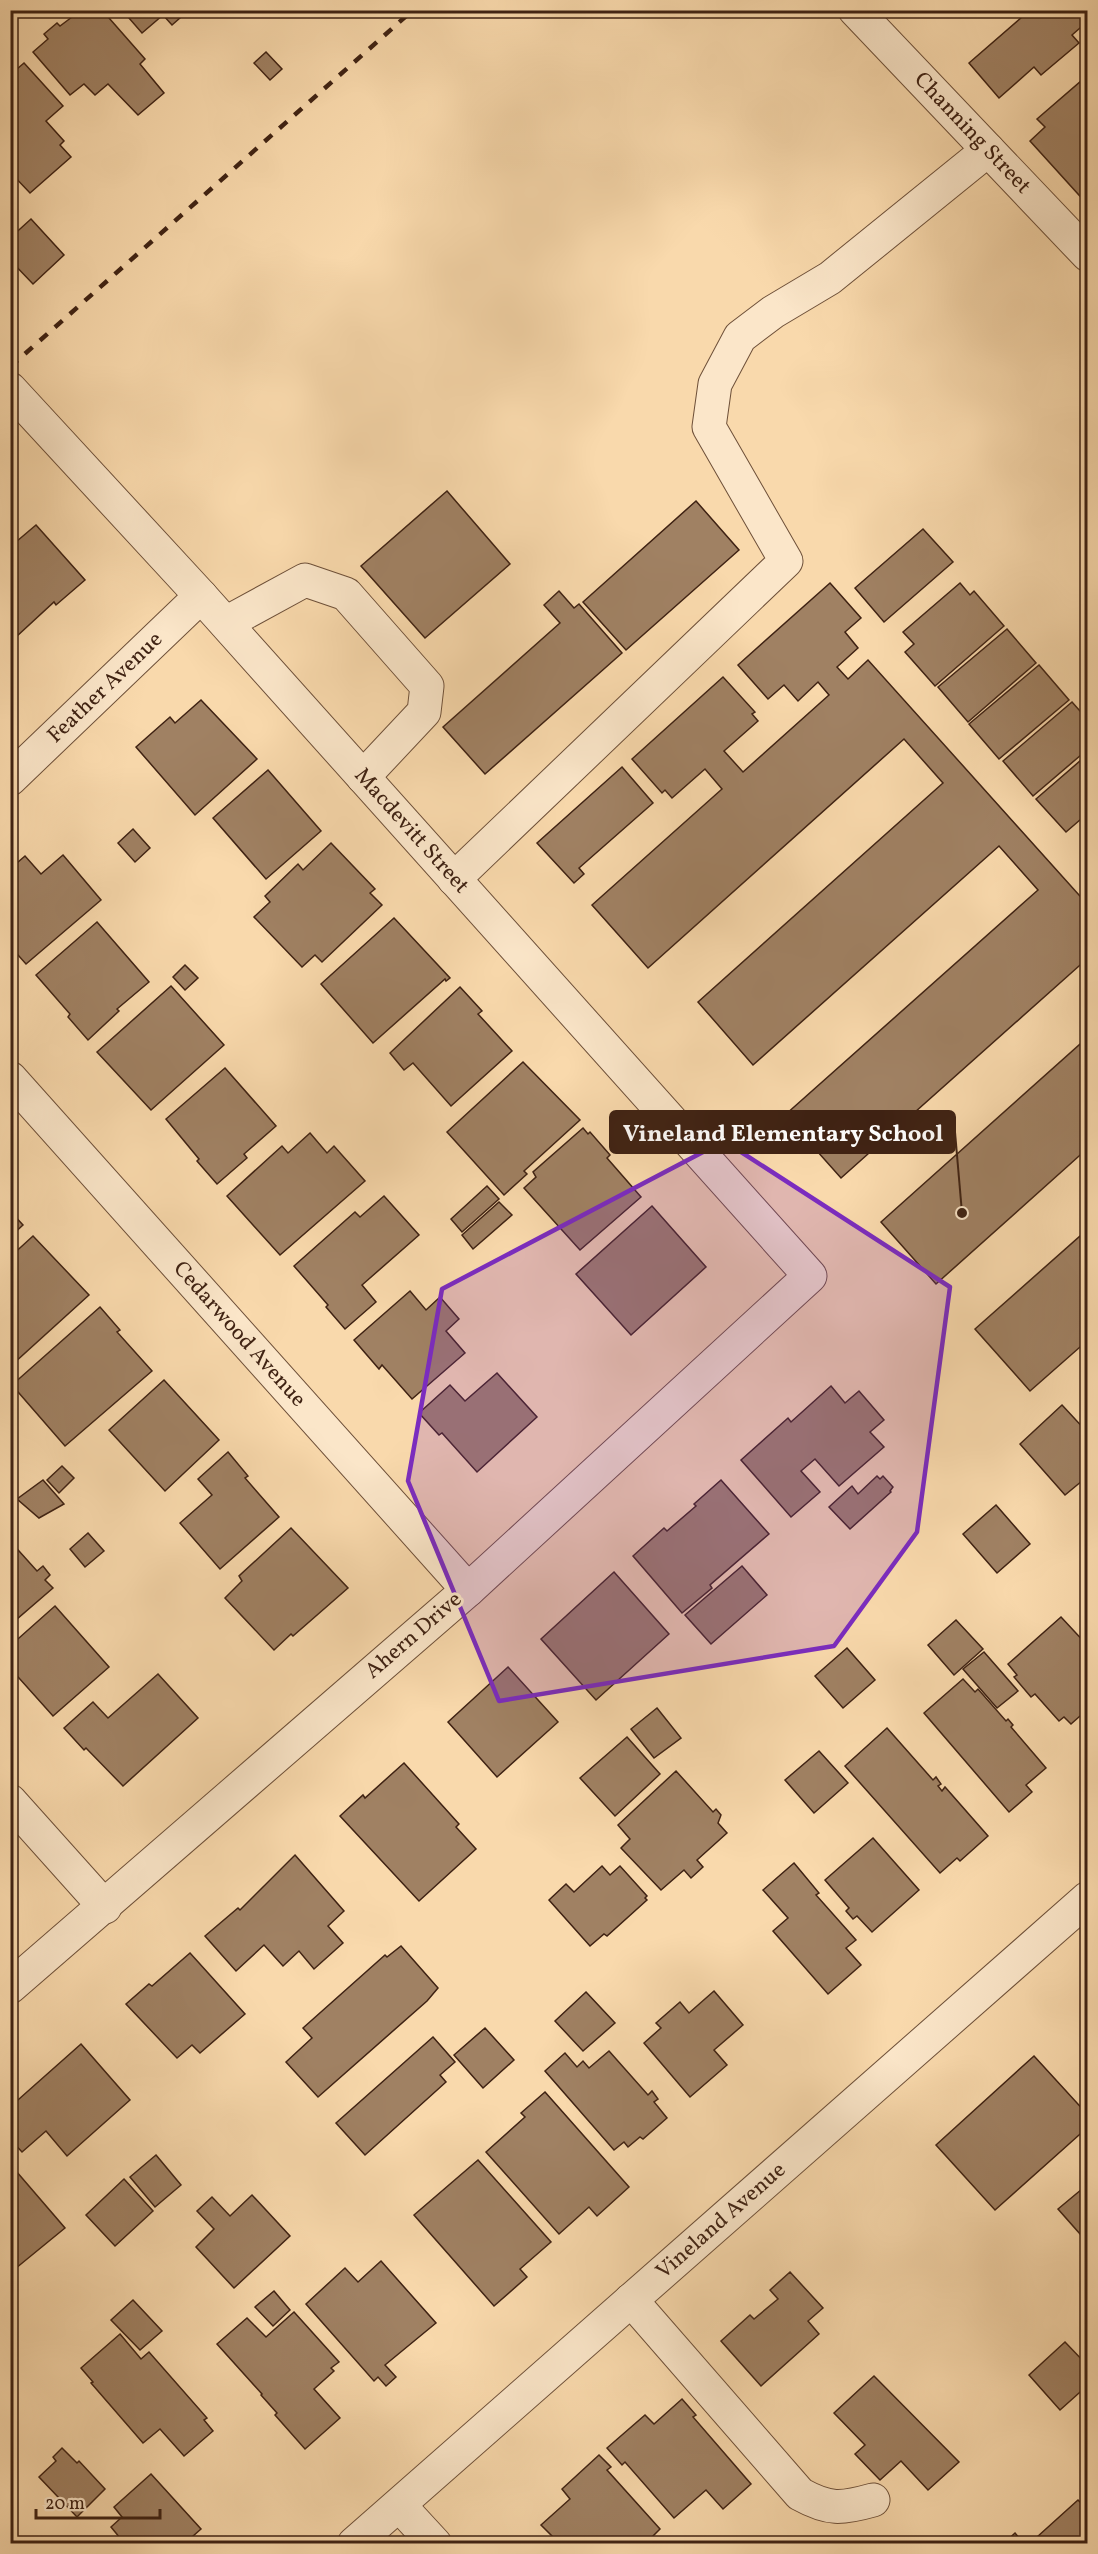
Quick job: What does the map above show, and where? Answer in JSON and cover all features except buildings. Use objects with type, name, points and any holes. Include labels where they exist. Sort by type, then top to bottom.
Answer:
[{"type":"street","name":"Channing Street","points":[[855,10],[988,150],[1083,242]]},
{"type":"street","points":[[454,879],[786,561],[709,427],[715,384],[740,337],[773,312],[830,278],[988,150]]},
{"type":"street","name":"Macdevitt Street","points":[[10,389],[226,623],[810,1276]]},
{"type":"street","points":[[226,623],[304,580],[346,594],[427,686],[424,712],[363,777]]},
{"type":"street","name":"Feather Avenue","points":[[10,779],[201,596]]},
{"type":"street","name":"Cedarwood Avenue","points":[[10,1078],[468,1590]]},
{"type":"street","name":"Ahern Drive","points":[[10,1987],[468,1590],[810,1276]]},
{"type":"street","points":[[10,1801],[105,1907]]},
{"type":"street","name":"Vineland Avenue","points":[[354,2544],[1088,1898]]},
{"type":"street","points":[[631,2300],[800,2494],[818,2504],[843,2508],[873,2500]]},
{"type":"street","points":[[399,2505],[435,2544]]},
{"type":"highlighted area","points":[[724,1141],[950,1287],[917,1532],[834,1646],[499,1701],[408,1481],[442,1289]]},
{"type":"railway","points":[[10,367],[413,10]]},
{"type":"place","name":"Vineland Elementary School","points":[[962,1213]]}]
